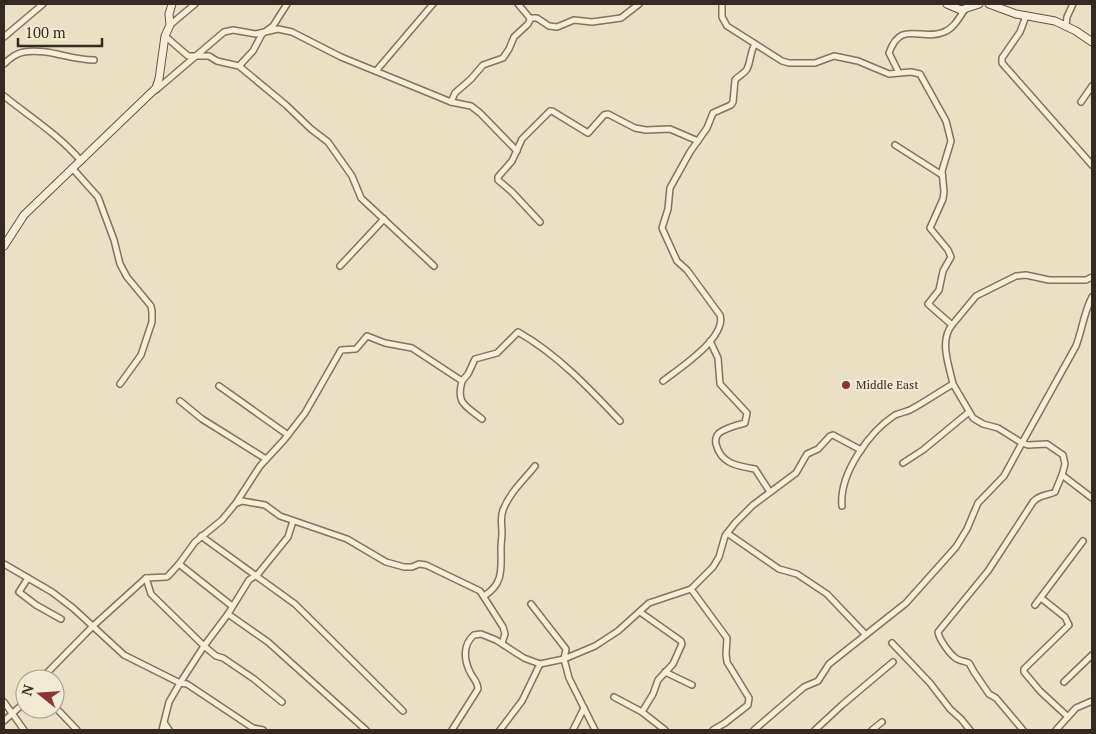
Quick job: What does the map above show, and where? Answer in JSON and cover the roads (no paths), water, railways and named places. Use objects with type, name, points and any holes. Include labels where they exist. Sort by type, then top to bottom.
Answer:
[{"type":"street","points":[[4,37],[43,4]]},
{"type":"street","points":[[170,25],[169,14],[172,4]]},
{"type":"street","points":[[4,246],[24,215],[156,88],[165,36],[170,25],[195,4]]},
{"type":"street","points":[[238,66],[253,51],[262,34],[273,26],[287,4]]},
{"type":"street","points":[[376,71],[433,4]]},
{"type":"street","points":[[518,4],[530,18],[537,18],[549,26],[557,27],[574,20],[592,22],[622,18],[639,4]]},
{"type":"street","points":[[722,4],[724,23],[782,61],[817,63],[834,56],[858,61],[889,74],[911,72],[920,74],[946,121],[951,141],[943,163],[943,199],[930,228],[948,250],[951,257],[943,271],[939,290],[928,304],[952,325]]},
{"type":"street","points":[[947,4],[955,9],[965,9],[979,4]]},
{"type":"street","points":[[989,4],[1009,12],[1050,20],[1066,26],[1092,42]]},
{"type":"street","points":[[1066,26],[1073,4]]},
{"type":"street","points":[[900,73],[888,53],[898,37],[905,33],[931,34],[944,32],[951,28],[965,9]]},
{"type":"street","points":[[1026,16],[1020,32],[1002,58],[1002,63],[1092,165]]},
{"type":"street","points":[[451,102],[455,93],[471,80],[483,65],[503,58],[507,54],[514,37],[528,24],[530,18]]},
{"type":"street","points":[[150,94],[224,32],[233,30],[262,34],[272,29],[284,30],[341,58],[451,102],[474,108],[516,151]]},
{"type":"street","points":[[165,36],[188,56],[208,56],[217,61],[238,66],[286,105],[328,142],[352,176],[361,198],[434,266]]},
{"type":"street","points":[[663,381],[698,354],[710,341],[720,326],[721,316],[687,270],[677,261],[662,228],[668,209],[670,188],[687,156],[707,128],[713,113],[731,105],[733,102],[734,80],[748,67],[755,44]]},
{"type":"street","points":[[4,64],[21,52],[49,53],[82,60],[94,60]]},
{"type":"street","points":[[1081,102],[1092,86]]},
{"type":"street","points":[[4,96],[61,140],[81,161]]},
{"type":"street","points":[[540,222],[498,180],[499,174],[512,161],[522,139],[551,110],[587,133],[591,132],[604,115],[608,114],[635,128],[646,130],[670,129],[698,141]]},
{"type":"street","points":[[895,145],[942,175]]},
{"type":"street","points":[[73,169],[98,197],[114,240],[120,264],[127,277],[150,306],[152,312],[152,322],[143,350],[136,364],[120,384]]},
{"type":"street","points":[[340,266],[384,219]]},
{"type":"street","points":[[1022,730],[996,698],[986,689],[969,663],[954,657],[938,636],[938,632],[980,582],[1037,497],[1055,492],[1065,464],[1064,455],[1047,444],[1028,445],[1022,443],[998,428],[977,421],[969,412],[954,384],[945,339],[947,331],[976,296],[1016,276],[1026,275],[1049,280],[1086,280],[1092,278]]},
{"type":"street","points":[[754,730],[804,687],[818,681],[829,664],[906,603],[956,547],[978,503],[1004,476],[1076,346],[1092,297]]},
{"type":"street","points":[[482,419],[460,400],[459,392],[462,380],[468,374],[474,359],[498,353],[518,332],[541,347],[588,387],[620,420]]},
{"type":"street","points":[[51,669],[93,626],[146,578],[167,577],[201,536],[222,520],[266,459],[309,409],[326,380],[339,351],[342,349],[356,349],[366,336],[385,343],[412,348],[462,380]]},
{"type":"street","points":[[710,341],[718,358],[720,384],[747,413],[745,422],[717,435],[716,441],[719,454],[729,462],[742,468],[756,470],[770,492]]},
{"type":"street","points":[[842,506],[841,496],[848,474],[876,431],[896,415],[910,410],[954,384]]},
{"type":"street","points":[[218,386],[288,435]]},
{"type":"street","points":[[180,401],[202,419],[266,459]]},
{"type":"street","points":[[903,463],[923,450],[969,412]]},
{"type":"street","points":[[452,730],[478,689],[469,670],[465,653],[471,636],[478,634],[502,644],[524,658],[540,664],[564,659],[605,640],[649,603],[691,589],[713,567],[727,533],[744,513],[796,473],[807,454],[818,449],[830,436],[833,435],[862,450]]},
{"type":"street","points":[[484,596],[493,590],[502,570],[502,532],[500,521],[502,511],[514,490],[535,466]]},
{"type":"street","points":[[1062,475],[1092,498]]},
{"type":"street","points":[[236,503],[242,501],[265,505],[280,516],[347,539],[386,562],[404,567],[412,567],[419,564],[426,565],[477,589],[484,596],[505,632],[502,644]]},
{"type":"street","points":[[162,730],[169,702],[180,683],[249,580],[258,574],[288,537],[293,521]]},
{"type":"street","points":[[727,533],[779,569],[797,574],[827,594],[865,634]]},
{"type":"street","points":[[201,536],[295,604],[403,712]]},
{"type":"street","points":[[1035,605],[1083,541]]},
{"type":"street","points":[[4,564],[73,608],[124,654],[180,683],[187,684],[253,728],[263,730]]},
{"type":"street","points":[[179,564],[232,606]]},
{"type":"street","points":[[28,578],[19,592],[36,605],[54,613],[61,619]]},
{"type":"street","points":[[146,578],[151,594],[204,646],[216,656],[223,658],[254,679],[282,702]]},
{"type":"street","points":[[691,589],[727,638],[727,662],[749,698],[748,705],[730,720],[712,730]]},
{"type":"street","points":[[1040,598],[1065,618],[1069,625],[1024,672],[1067,716]]},
{"type":"street","points":[[531,604],[566,649],[564,659],[573,688],[595,730]]},
{"type":"street","points":[[640,612],[681,641],[681,648],[673,664],[655,685],[653,694],[642,712]]},
{"type":"street","points":[[228,614],[268,642],[366,730]]},
{"type":"street","points":[[892,643],[930,683],[950,709],[970,730]]},
{"type":"street","points":[[1064,682],[1092,655]]},
{"type":"street","points":[[815,730],[893,662]]},
{"type":"street","points":[[500,730],[522,701],[540,664]]},
{"type":"street","points":[[665,672],[692,685]]},
{"type":"street","points":[[614,697],[642,712],[665,730]]},
{"type":"street","points":[[1056,730],[1067,716],[1082,704],[1092,701]]},
{"type":"street","points":[[4,702],[24,730]]},
{"type":"street","points":[[573,730],[584,708]]},
{"type":"street","points":[[4,721],[15,710]]},
{"type":"street","points":[[65,717],[77,730]]},
{"type":"street","points":[[872,730],[882,722]]},
{"type":"street","points":[[164,724],[169,730]]},
{"type":"place","name":"Middle East","points":[[846,385]]}]
